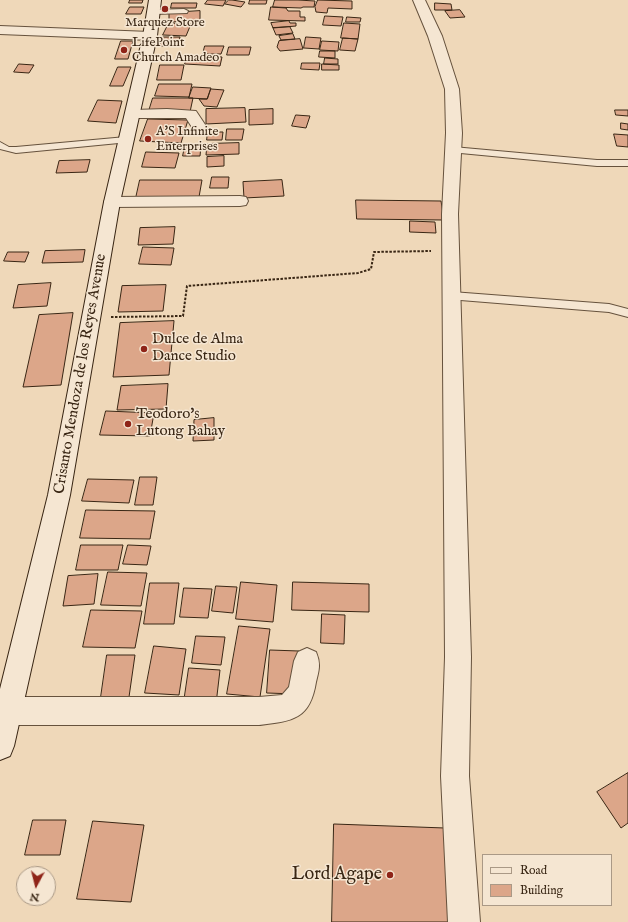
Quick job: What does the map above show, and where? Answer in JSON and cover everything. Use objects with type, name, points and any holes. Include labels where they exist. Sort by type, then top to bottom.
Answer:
[{"type":"street","points":[[419,0],[435,36],[452,89],[453,150],[450,214],[458,657],[455,776],[464,922]]},
{"type":"street","name":"Crisanto Mendoza de los Reyes Avenue","points":[[0,746],[59,495],[112,202],[150,36],[154,6]]},
{"type":"street","points":[[0,30],[150,36]]},
{"type":"street","points":[[132,114],[191,114],[200,129]]},
{"type":"street","points":[[112,202],[240,201]]},
{"type":"street","points":[[8,711],[259,711],[288,708],[301,694],[307,661]]},
{"type":"lane","points":[[154,6],[184,11]]},
{"type":"lane","points":[[0,145],[7,149],[16,150],[126,140]]},
{"type":"lane","points":[[453,150],[597,163],[628,163]]},
{"type":"lane","points":[[617,163],[628,170]]},
{"type":"lane","points":[[452,296],[609,308],[628,313]]},
{"type":"path","points":[[91,317],[183,316],[187,286],[358,273],[371,269],[374,252],[381,251],[451,252]]},
{"type":"building","points":[[130,0],[143,0],[142,3],[129,3]]},
{"type":"building","points":[[208,0],[226,0],[223,6],[205,4]]},
{"type":"building","points":[[229,0],[245,2],[241,7],[225,4]]},
{"type":"building","points":[[250,0],[267,0],[266,4],[249,4]]},
{"type":"building","points":[[275,0],[315,1],[314,7],[301,8],[273,7]]},
{"type":"building","points":[[318,0],[352,1],[352,9],[328,8],[327,13],[316,12],[315,7]]},
{"type":"building","points":[[172,3],[197,3],[196,8],[171,8]]},
{"type":"building","points":[[435,3],[451,4],[452,10],[435,10]]},
{"type":"building","points":[[130,7],[144,7],[141,14],[126,14]]},
{"type":"building","points":[[271,7],[286,8],[288,11],[300,11],[300,17],[305,17],[305,21],[269,20]]},
{"type":"building","points":[[460,10],[465,17],[450,18],[445,11]]},
{"type":"building","points":[[200,11],[200,21],[169,22],[169,13]]},
{"type":"building","points":[[325,16],[343,17],[341,26],[323,25]]},
{"type":"building","points":[[347,17],[361,18],[360,22],[346,22]]},
{"type":"building","points":[[289,21],[290,23],[296,23],[296,26],[273,28],[271,23]]},
{"type":"building","points":[[169,23],[191,24],[186,36],[163,35]]},
{"type":"building","points":[[344,23],[360,24],[358,39],[341,38]]},
{"type":"building","points":[[290,27],[293,33],[276,35],[273,28]]},
{"type":"building","points":[[293,34],[295,39],[281,40],[279,36]]},
{"type":"building","points":[[162,37],[180,37],[178,46],[160,46]]},
{"type":"building","points":[[306,37],[321,38],[319,49],[304,48]]},
{"type":"building","points":[[343,38],[358,39],[355,51],[340,50]]},
{"type":"building","points":[[300,39],[303,49],[280,51],[277,47],[279,41]]},
{"type":"building","name":"LifePoint Church Amadeo","points":[[121,41],[133,41],[128,59],[115,59]]},
{"type":"building","points":[[322,41],[339,42],[338,51],[320,50]]},
{"type":"building","points":[[205,46],[224,46],[221,54],[203,54]]},
{"type":"building","points":[[229,47],[251,47],[249,55],[227,55]]},
{"type":"building","points":[[320,51],[335,51],[335,58],[319,57]]},
{"type":"building","points":[[187,56],[222,57],[220,66],[185,64]]},
{"type":"building","points":[[325,58],[338,59],[338,64],[324,64]]},
{"type":"building","points":[[302,63],[320,63],[319,70],[301,69]]},
{"type":"building","points":[[19,64],[34,65],[29,73],[14,72]]},
{"type":"building","points":[[322,64],[339,65],[339,70],[322,70]]},
{"type":"building","points":[[160,65],[184,65],[181,80],[157,80]]},
{"type":"building","points":[[118,67],[131,67],[123,86],[110,86]]},
{"type":"building","points":[[159,84],[192,84],[189,97],[155,96]]},
{"type":"building","points":[[193,87],[211,88],[207,99],[189,98]]},
{"type":"building","points":[[211,89],[224,90],[217,107],[204,106],[199,99],[207,99]]},
{"type":"building","points":[[153,98],[193,98],[190,112],[149,111]]},
{"type":"building","points":[[98,100],[122,101],[116,123],[88,121]]},
{"type":"building","points":[[245,108],[246,122],[206,124],[206,109]]},
{"type":"building","points":[[273,109],[273,124],[249,125],[249,110]]},
{"type":"building","points":[[615,110],[628,110],[628,116],[616,115]]},
{"type":"building","points":[[296,115],[310,116],[306,128],[292,126]]},
{"type":"building","points":[[148,119],[188,120],[181,143],[140,141]]},
{"type":"building","points":[[621,123],[628,124],[628,130],[621,129]]},
{"type":"building","points":[[227,129],[244,129],[242,140],[226,140]]},
{"type":"building","points":[[208,132],[223,132],[222,140],[207,140]]},
{"type":"building","points":[[614,134],[628,135],[628,147],[617,146]]},
{"type":"building","points":[[239,143],[239,154],[206,155],[207,144]]},
{"type":"building","points":[[185,146],[201,146],[200,156],[183,156]]},
{"type":"building","points":[[146,152],[179,153],[175,168],[142,167]]},
{"type":"building","points":[[224,156],[224,166],[207,167],[207,157]]},
{"type":"building","points":[[90,160],[87,172],[56,173],[59,161]]},
{"type":"building","points":[[212,177],[229,177],[228,188],[210,188]]},
{"type":"building","points":[[140,180],[202,180],[199,197],[136,198]]},
{"type":"building","points":[[282,180],[284,196],[244,198],[243,182]]},
{"type":"building","points":[[356,200],[441,201],[444,220],[357,219]]},
{"type":"building","points":[[410,221],[435,222],[436,233],[410,232]]},
{"type":"building","points":[[175,227],[173,244],[138,245],[140,228]]},
{"type":"building","points":[[143,247],[174,248],[171,265],[139,264]]},
{"type":"building","points":[[85,250],[83,262],[42,263],[45,251]]},
{"type":"building","points":[[8,252],[29,252],[25,262],[4,261]]},
{"type":"building","points":[[51,283],[47,306],[13,308],[18,285]]},
{"type":"building","points":[[166,285],[163,311],[118,312],[122,286]]},
{"type":"building","points":[[73,313],[61,385],[23,387],[39,315]]},
{"type":"building","name":"Dulce de Alma Dance Studio","points":[[174,321],[169,375],[113,377],[120,323]]},
{"type":"building","points":[[168,384],[166,409],[117,410],[121,386]]},
{"type":"building","name":"Teodoro's Lutong Bahay","points":[[106,411],[154,413],[150,436],[100,435]]},
{"type":"building","points":[[214,418],[214,440],[193,441],[194,420]]},
{"type":"building","points":[[140,477],[157,477],[153,505],[135,505]]},
{"type":"building","points":[[88,479],[134,480],[129,503],[82,501]]},
{"type":"building","points":[[86,510],[155,511],[150,539],[80,538]]},
{"type":"building","points":[[81,545],[123,545],[118,570],[76,570]]},
{"type":"building","points":[[128,545],[151,546],[147,565],[123,564]]},
{"type":"building","points":[[108,572],[147,573],[141,606],[101,605]]},
{"type":"building","points":[[98,574],[94,604],[63,606],[68,576]]},
{"type":"building","points":[[241,582],[277,585],[273,622],[236,619]]},
{"type":"building","points":[[293,582],[369,584],[369,612],[292,610]]},
{"type":"building","points":[[150,583],[179,583],[174,624],[144,624]]},
{"type":"building","points":[[216,586],[237,587],[233,613],[212,611]]},
{"type":"building","points":[[184,588],[212,589],[208,618],[180,617]]},
{"type":"building","points":[[91,610],[142,611],[135,648],[83,647]]},
{"type":"building","points":[[322,614],[345,615],[344,644],[321,643]]},
{"type":"building","points":[[239,626],[270,629],[260,697],[227,694]]},
{"type":"building","points":[[196,636],[225,637],[221,665],[192,663]]},
{"type":"building","points":[[154,646],[186,649],[179,695],[145,693]]},
{"type":"building","points":[[270,650],[299,651],[296,694],[267,693]]},
{"type":"building","points":[[107,655],[135,655],[129,697],[101,697]]},
{"type":"building","points":[[189,668],[220,670],[216,704],[184,702]]},
{"type":"building","points":[[628,773],[628,823],[621,828],[597,792]]},
{"type":"building","points":[[33,820],[66,820],[60,855],[25,855]]},
{"type":"building","points":[[93,821],[144,825],[131,902],[77,899]]},
{"type":"building","name":"Lord Agape","points":[[334,824],[445,828],[450,922],[332,922]]},
{"type":"place","name":"Marquez Store","points":[[165,9]]},
{"type":"place","name":"LifePoint Church Amadeo","points":[[124,50]]},
{"type":"place","name":"A'S Infinite Enterprises","points":[[148,139]]},
{"type":"place","name":"Dulce de Alma Dance Studio","points":[[144,349]]},
{"type":"place","name":"Teodoro's Lutong Bahay","points":[[128,424]]},
{"type":"place","name":"Lord Agape","points":[[390,875]]}]
